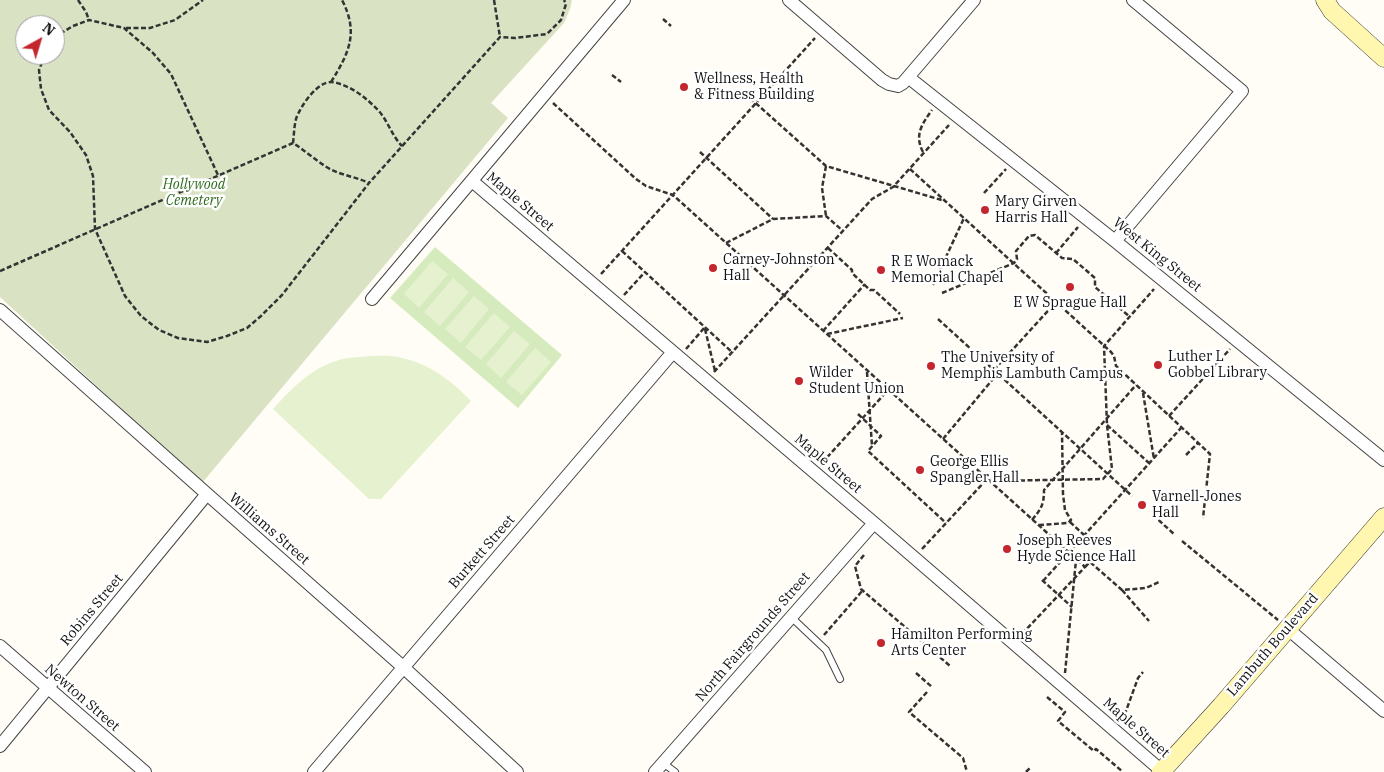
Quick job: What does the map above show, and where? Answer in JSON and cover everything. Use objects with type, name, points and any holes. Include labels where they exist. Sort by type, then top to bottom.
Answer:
[{"type":"street","points":[[372,299],[624,0]]},
{"type":"street","points":[[790,0],[882,80],[898,86],[903,83],[974,0]]},
{"type":"street","points":[[1115,241],[1242,91],[1133,0]]},
{"type":"street","points":[[1325,0],[1332,11],[1384,58]]},
{"type":"street","name":"West King Street","points":[[908,77],[1115,241],[1384,460]]},
{"type":"street","name":"Maple Street","points":[[472,181],[874,523],[1162,772]]},
{"type":"street","name":"Williams Street","points":[[0,310],[403,667],[517,772]]},
{"type":"street","name":"Burkett Street","points":[[314,772],[673,352]]},
{"type":"street","name":"Robins Street","points":[[0,746],[207,494]]},
{"type":"street","name":"Lambuth Boulevard","points":[[1162,772],[1221,706],[1283,624],[1384,517]]},
{"type":"street","name":"North Fairgrounds Street","points":[[659,768],[874,523]]},
{"type":"street","points":[[1283,624],[1384,711]]},
{"type":"street","name":"Newton Street","points":[[0,646],[145,772]]},
{"type":"lane","points":[[791,617],[826,650],[840,679]]},
{"type":"lane","points":[[659,768],[675,772]]},
{"type":"path","points":[[78,0],[89,20]]},
{"type":"path","points":[[65,31],[89,20],[124,28],[150,28],[175,20],[202,0]]},
{"type":"path","points":[[331,82],[341,66],[348,49],[351,34],[349,15],[342,0]]},
{"type":"path","points":[[494,0],[500,37]]},
{"type":"path","points":[[500,37],[515,38],[547,34],[561,20],[566,4],[564,0]]},
{"type":"path","points":[[663,19],[671,26]]},
{"type":"path","points":[[124,28],[153,53],[171,74],[218,175]]},
{"type":"path","points":[[593,284],[823,29]]},
{"type":"path","points":[[41,65],[39,70],[41,89],[49,110],[70,132],[86,155],[93,176],[95,229],[125,296],[141,316],[158,330],[178,338],[206,342],[247,328],[282,295],[369,183],[500,37]]},
{"type":"path","points":[[612,75],[621,82]]},
{"type":"path","points":[[293,142],[296,121],[302,106],[313,92],[323,84],[331,82],[349,87],[365,97],[380,112],[402,146]]},
{"type":"path","points":[[544,95],[636,179],[646,186],[673,195],[1084,567]]},
{"type":"path","points":[[750,98],[826,166],[946,202]]},
{"type":"path","points":[[924,153],[919,146],[920,130],[933,109]]},
{"type":"path","points":[[711,375],[872,199],[893,187],[950,123]]},
{"type":"path","points":[[0,271],[293,142]]},
{"type":"path","points":[[293,142],[325,166],[341,174],[369,183]]},
{"type":"path","points":[[700,152],[773,219]]},
{"type":"path","points":[[826,166],[822,188],[826,216],[843,231]]},
{"type":"path","points":[[910,168],[1111,352],[1116,366],[1210,454],[1203,518]]},
{"type":"path","points":[[984,193],[1007,168]]},
{"type":"path","points":[[726,243],[773,219],[826,216]]},
{"type":"path","points":[[933,285],[964,218]]},
{"type":"path","points":[[1056,253],[1080,224]]},
{"type":"path","points":[[942,293],[1014,264],[1017,259],[1016,251],[1029,236],[1035,235],[1062,258],[1073,259],[1094,278],[1095,287],[1130,317]]},
{"type":"path","points":[[828,248],[870,290],[874,290],[900,314]]},
{"type":"path","points":[[622,251],[733,352]]},
{"type":"path","points":[[624,295],[645,272]]},
{"type":"path","points":[[823,331],[865,284]]},
{"type":"path","points":[[920,550],[988,480],[1104,479],[1112,469],[1107,425],[1104,346],[1157,286]]},
{"type":"path","points":[[994,370],[1056,302]]},
{"type":"path","points":[[827,334],[903,318]]},
{"type":"path","points":[[938,319],[1132,496]]},
{"type":"path","points":[[686,348],[705,327]]},
{"type":"path","points":[[705,327],[715,371]]},
{"type":"path","points":[[1169,416],[1237,340]]},
{"type":"path","points":[[866,370],[872,446]]},
{"type":"path","points":[[943,439],[998,374]]},
{"type":"path","points":[[1032,520],[1041,509],[1044,500],[1044,490],[1136,386]]},
{"type":"path","points":[[821,464],[888,390]]},
{"type":"path","points":[[1143,392],[1154,459]]},
{"type":"path","points":[[858,414],[881,436],[868,450],[946,523]]},
{"type":"path","points":[[1104,422],[1149,464]]},
{"type":"path","points":[[1072,607],[1043,580],[1182,428]]},
{"type":"path","points":[[1062,432],[1065,510],[1071,520],[1070,522],[1084,536]]},
{"type":"path","points":[[1186,455],[1198,443]]},
{"type":"path","points":[[1153,514],[1174,534]]},
{"type":"path","points":[[1038,525],[1070,522]]},
{"type":"path","points":[[1182,541],[1283,624]]},
{"type":"path","points":[[867,551],[855,566],[863,590],[950,666]]},
{"type":"path","points":[[1021,635],[1096,555]]},
{"type":"path","points":[[1064,678],[1076,560]]},
{"type":"path","points":[[1090,562],[1122,590],[1149,621]]},
{"type":"path","points":[[1122,590],[1146,588],[1159,582]]},
{"type":"path","points":[[824,635],[863,590]]},
{"type":"path","points":[[1118,732],[1138,678],[1143,672]]},
{"type":"path","points":[[916,673],[932,687]]},
{"type":"path","points":[[928,692],[909,712],[963,758],[967,772]]},
{"type":"path","points":[[1047,697],[1065,712],[1058,721],[1123,772]]},
{"type":"path","points":[[1026,772],[1030,768]]},
{"type":"green space","name":"Hollywood Cemetery","points":[[0,0],[572,0],[564,23],[491,103],[508,118],[202,483],[0,297]]},
{"type":"green space","points":[[435,247],[562,355],[518,408],[390,298]]},
{"type":"green space","points":[[432,261],[448,274],[419,308],[404,294]]},
{"type":"green space","points":[[453,278],[469,292],[440,326],[424,312]]},
{"type":"green space","points":[[474,296],[489,309],[461,343],[445,329]]},
{"type":"green space","points":[[494,313],[510,327],[481,360],[465,347]]},
{"type":"green space","points":[[514,331],[530,344],[501,378],[486,364]]},
{"type":"green space","points":[[535,348],[551,362],[522,395],[506,382]]},
{"type":"green space","points":[[371,356],[398,357],[422,364],[448,380],[471,401],[381,499],[369,499],[273,409],[295,386],[320,368],[343,359]]},
{"type":"place","name":"Wellness, Health & Fitness Building","points":[[684,87]]},
{"type":"place","name":"Mary Girven Harris Hall","points":[[985,210]]},
{"type":"place","name":"Carney-Johnston Hall","points":[[713,268]]},
{"type":"place","name":"R E Womack Memorial Chapel","points":[[881,270]]},
{"type":"place","name":"E W Sprague Hall","points":[[1070,287]]},
{"type":"place","name":"Luther L Gobbel Library","points":[[1158,365]]},
{"type":"place","name":"The University of Memphis Lambuth Campus","points":[[931,366]]},
{"type":"place","name":"Wilder Student Union","points":[[799,381]]},
{"type":"place","name":"George Ellis Spangler Hall","points":[[920,470]]},
{"type":"place","name":"Varnell-Jones Hall","points":[[1142,505]]},
{"type":"place","name":"Joseph Reeves Hyde Science Hall","points":[[1007,549]]},
{"type":"place","name":"Hamilton Performing Arts Center","points":[[881,643]]}]
